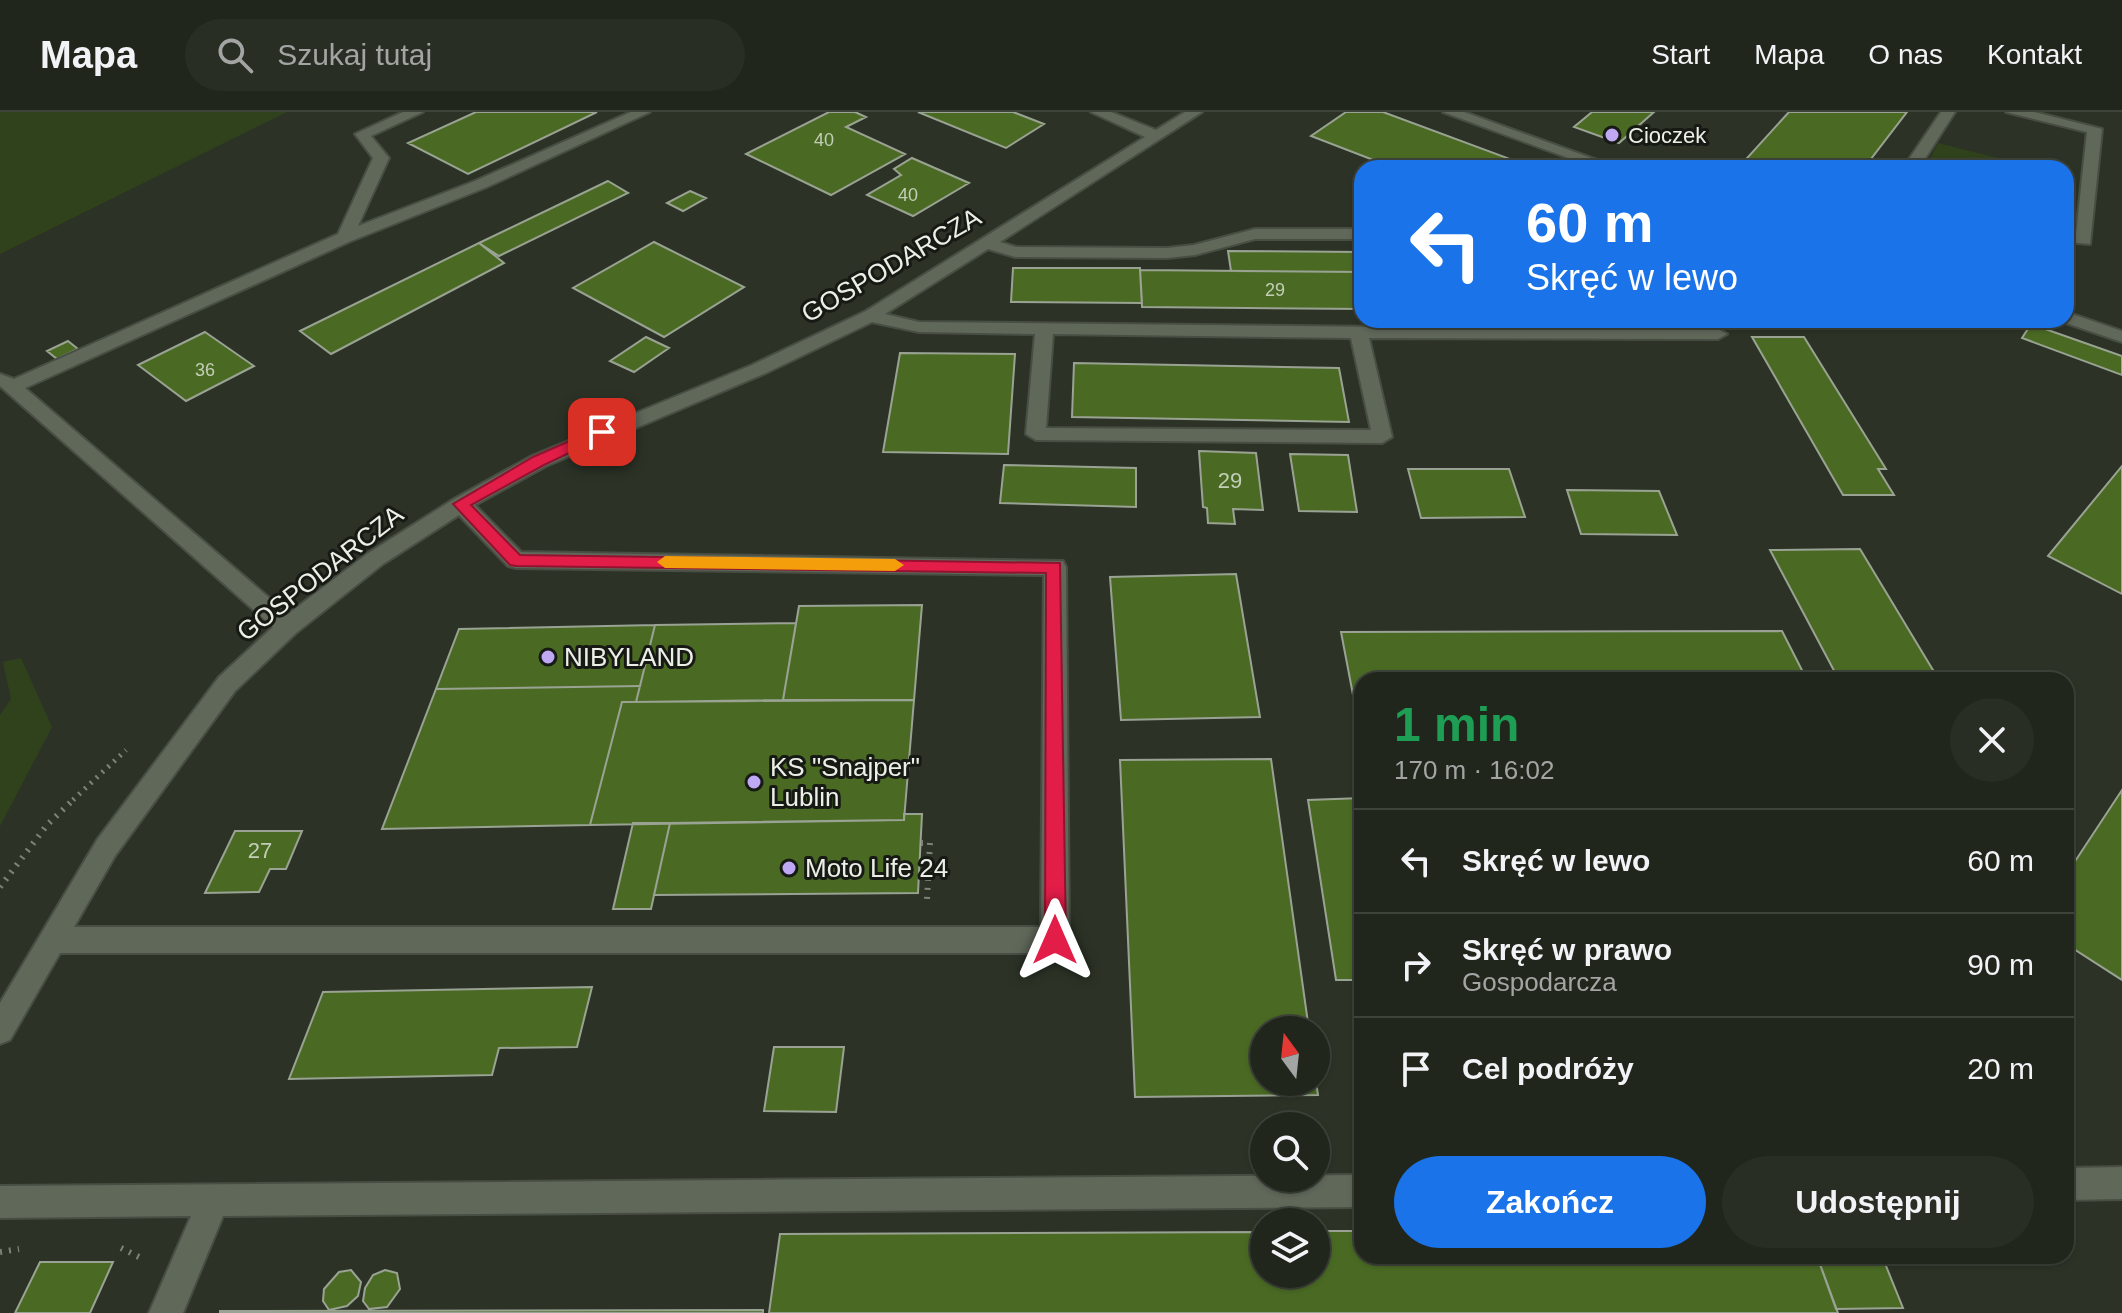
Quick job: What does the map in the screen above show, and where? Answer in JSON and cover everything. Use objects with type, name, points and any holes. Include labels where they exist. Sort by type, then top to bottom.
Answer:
[{"type":"street","points":[[345,237],[381,158],[362,134],[416,112]]},
{"type":"street","points":[[288,627],[6,382],[345,237],[481,184],[643,112]]},
{"type":"street","points":[[1098,112],[1157,136]]},
{"type":"street","name":"GOSPODARCZA","points":[[0,1030],[106,848],[176,749],[227,684],[288,627],[375,559],[461,504],[539,461],[759,369],[872,315],[1195,112]]},
{"type":"street","points":[[1450,112],[1588,160]]},
{"type":"street","points":[[1916,160],[1948,112]]},
{"type":"street","points":[[2013,112],[2095,129],[2084,240],[2074,238]]},
{"type":"street","points":[[985,243],[1015,252],[1167,253],[1195,250],[1255,234],[1354,234]]},
{"type":"street","points":[[872,315],[889,323],[919,327],[1359,332],[1456,328]]},
{"type":"street","points":[[2074,320],[2122,337]]},
{"type":"street","points":[[1514,328],[1718,334]]},
{"type":"street","points":[[1044,329],[1036,434],[1382,437],[1359,332]]},
{"type":"street","points":[[53,940],[1055,940],[1055,567],[516,560],[461,504]]},
{"type":"street","points":[[2074,1184],[2122,1183]]},
{"type":"street","points":[[0,1202],[1354,1191]]},
{"type":"street","points":[[166,1313],[213,1202]]},
{"type":"path","points":[[921,843],[930,843],[927,904]]},
{"type":"path","points":[[0,1252],[33,1248]]},
{"type":"path","points":[[113,1248],[127,1248],[142,1256],[146,1266]]},
{"type":"green space","points":[[0,112],[287,112],[0,254]]},
{"type":"green space","points":[[1938,143],[2005,160],[1930,160]]},
{"type":"green space","points":[[21,658],[52,727],[0,826],[0,715],[11,699],[3,662]]},
{"type":"building","points":[[476,112],[597,112],[468,174],[408,143]]},
{"type":"building","points":[[829,112],[855,112],[866,117],[846,127],[905,154],[831,195],[746,154]]},
{"type":"building","points":[[918,112],[1013,112],[1044,124],[1006,148]]},
{"type":"building","points":[[1346,112],[1383,112],[1512,160],[1373,160],[1311,136]]},
{"type":"building","name":"Cioczek","points":[[1592,112],[1654,112],[1619,143],[1574,127]]},
{"type":"building","points":[[1789,112],[1907,112],[1870,160],[1745,160]]},
{"type":"building","points":[[912,158],[969,183],[913,216],[867,195],[901,175],[894,169]]},
{"type":"building","points":[[608,181],[628,193],[499,256],[479,243]]},
{"type":"building","points":[[690,191],[706,198],[683,211],[667,203]]},
{"type":"building","points":[[654,242],[744,287],[664,337],[573,288]]},
{"type":"building","points":[[479,243],[504,263],[331,354],[300,331]]},
{"type":"building","points":[[1228,251],[1354,252],[1354,272],[1231,271]]},
{"type":"building","points":[[1013,268],[1140,268],[1142,303],[1011,302]]},
{"type":"building","points":[[1140,270],[1354,272],[1354,309],[1142,307]]},
{"type":"building","points":[[2028,328],[2042,328],[2122,356],[2122,375],[2022,338]]},
{"type":"building","points":[[205,332],[254,366],[186,401],[138,365]]},
{"type":"building","points":[[646,337],[669,348],[634,372],[610,361]]},
{"type":"building","points":[[1752,337],[1804,337],[1886,469],[1878,469],[1894,495],[1843,495]]},
{"type":"building","points":[[68,341],[78,349],[57,359],[47,351]]},
{"type":"building","points":[[900,353],[1015,354],[1008,454],[883,452]]},
{"type":"building","points":[[1074,363],[1339,368],[1349,422],[1072,417]]},
{"type":"building","points":[[1199,451],[1256,453],[1263,510],[1233,509],[1235,524],[1208,523],[1207,508],[1203,507]]},
{"type":"building","points":[[1290,454],[1348,455],[1357,512],[1299,511]]},
{"type":"building","points":[[1004,465],[1136,468],[1136,507],[1000,503]]},
{"type":"building","points":[[2122,466],[2122,594],[2048,556]]},
{"type":"building","points":[[1408,469],[1509,469],[1525,517],[1421,518]]},
{"type":"building","points":[[1567,490],[1659,491],[1677,535],[1581,534]]},
{"type":"building","points":[[1860,549],[1934,672],[1835,672],[1770,550]]},
{"type":"building","points":[[1236,574],[1260,717],[1121,720],[1110,577]]},
{"type":"building","points":[[922,605],[914,700],[783,700],[799,606]]},
{"type":"building","points":[[796,623],[783,700],[636,702],[655,625]]},
{"type":"building","name":"NIBYLAND","points":[[655,625],[640,686],[436,689],[459,629]]},
{"type":"building","points":[[1782,631],[1803,672],[1354,672],[1354,700],[1341,632]]},
{"type":"building","points":[[640,686],[636,702],[622,702],[590,825],[382,829],[436,689]]},
{"type":"building","name":"KS \"Snajper\" Lublin","points":[[914,700],[904,820],[590,825],[622,702]]},
{"type":"building","points":[[1271,759],[1307,1016],[1250,1016],[1250,1096],[1135,1097],[1120,760]]},
{"type":"building","points":[[2122,790],[2122,980],[2074,949],[2074,863]]},
{"type":"building","points":[[1354,798],[1354,980],[1336,980],[1308,800]]},
{"type":"building","name":"Moto Life 24","points":[[904,814],[922,814],[918,893],[654,895],[670,823],[904,820]]},
{"type":"building","points":[[633,823],[670,823],[651,909],[613,909]]},
{"type":"building","points":[[235,831],[302,831],[286,869],[270,869],[259,892],[205,893]]},
{"type":"building","points":[[592,987],[577,1047],[499,1048],[492,1075],[289,1079],[323,992]]},
{"type":"building","points":[[774,1047],[844,1047],[836,1112],[764,1111]]},
{"type":"building","points":[[1330,1231],[1354,1231],[1354,1264],[1820,1264],[1838,1313],[769,1313],[780,1234],[1250,1232],[1250,1288],[1330,1288]]},
{"type":"building","points":[[40,1262],[113,1262],[90,1313],[15,1313]]},
{"type":"building","points":[[1820,1264],[1885,1264],[1903,1308],[1836,1309]]},
{"type":"building","points":[[351,1270],[361,1282],[358,1296],[347,1306],[329,1310],[323,1301],[324,1289],[339,1272]]},
{"type":"building","points":[[385,1270],[397,1273],[400,1289],[387,1307],[369,1309],[363,1301],[365,1288],[373,1275]]},
{"type":"building","points":[[763,1310],[763,1313],[220,1313],[220,1311]]},
{"type":"slow traffic","points":[[665,562],[895,565]]},
{"type":"place","name":"Cioczek","points":[[1612,135]]},
{"type":"place","name":"NIBYLAND","points":[[548,657]]},
{"type":"place","name":"KS \"Snajper\" Lublin","points":[[754,782]]},
{"type":"place","name":"Moto Life 24","points":[[789,868]]},
{"type":"route","points":[[602,432],[539,461],[461,504],[516,560],[1055,567],[1055,940]]}]
